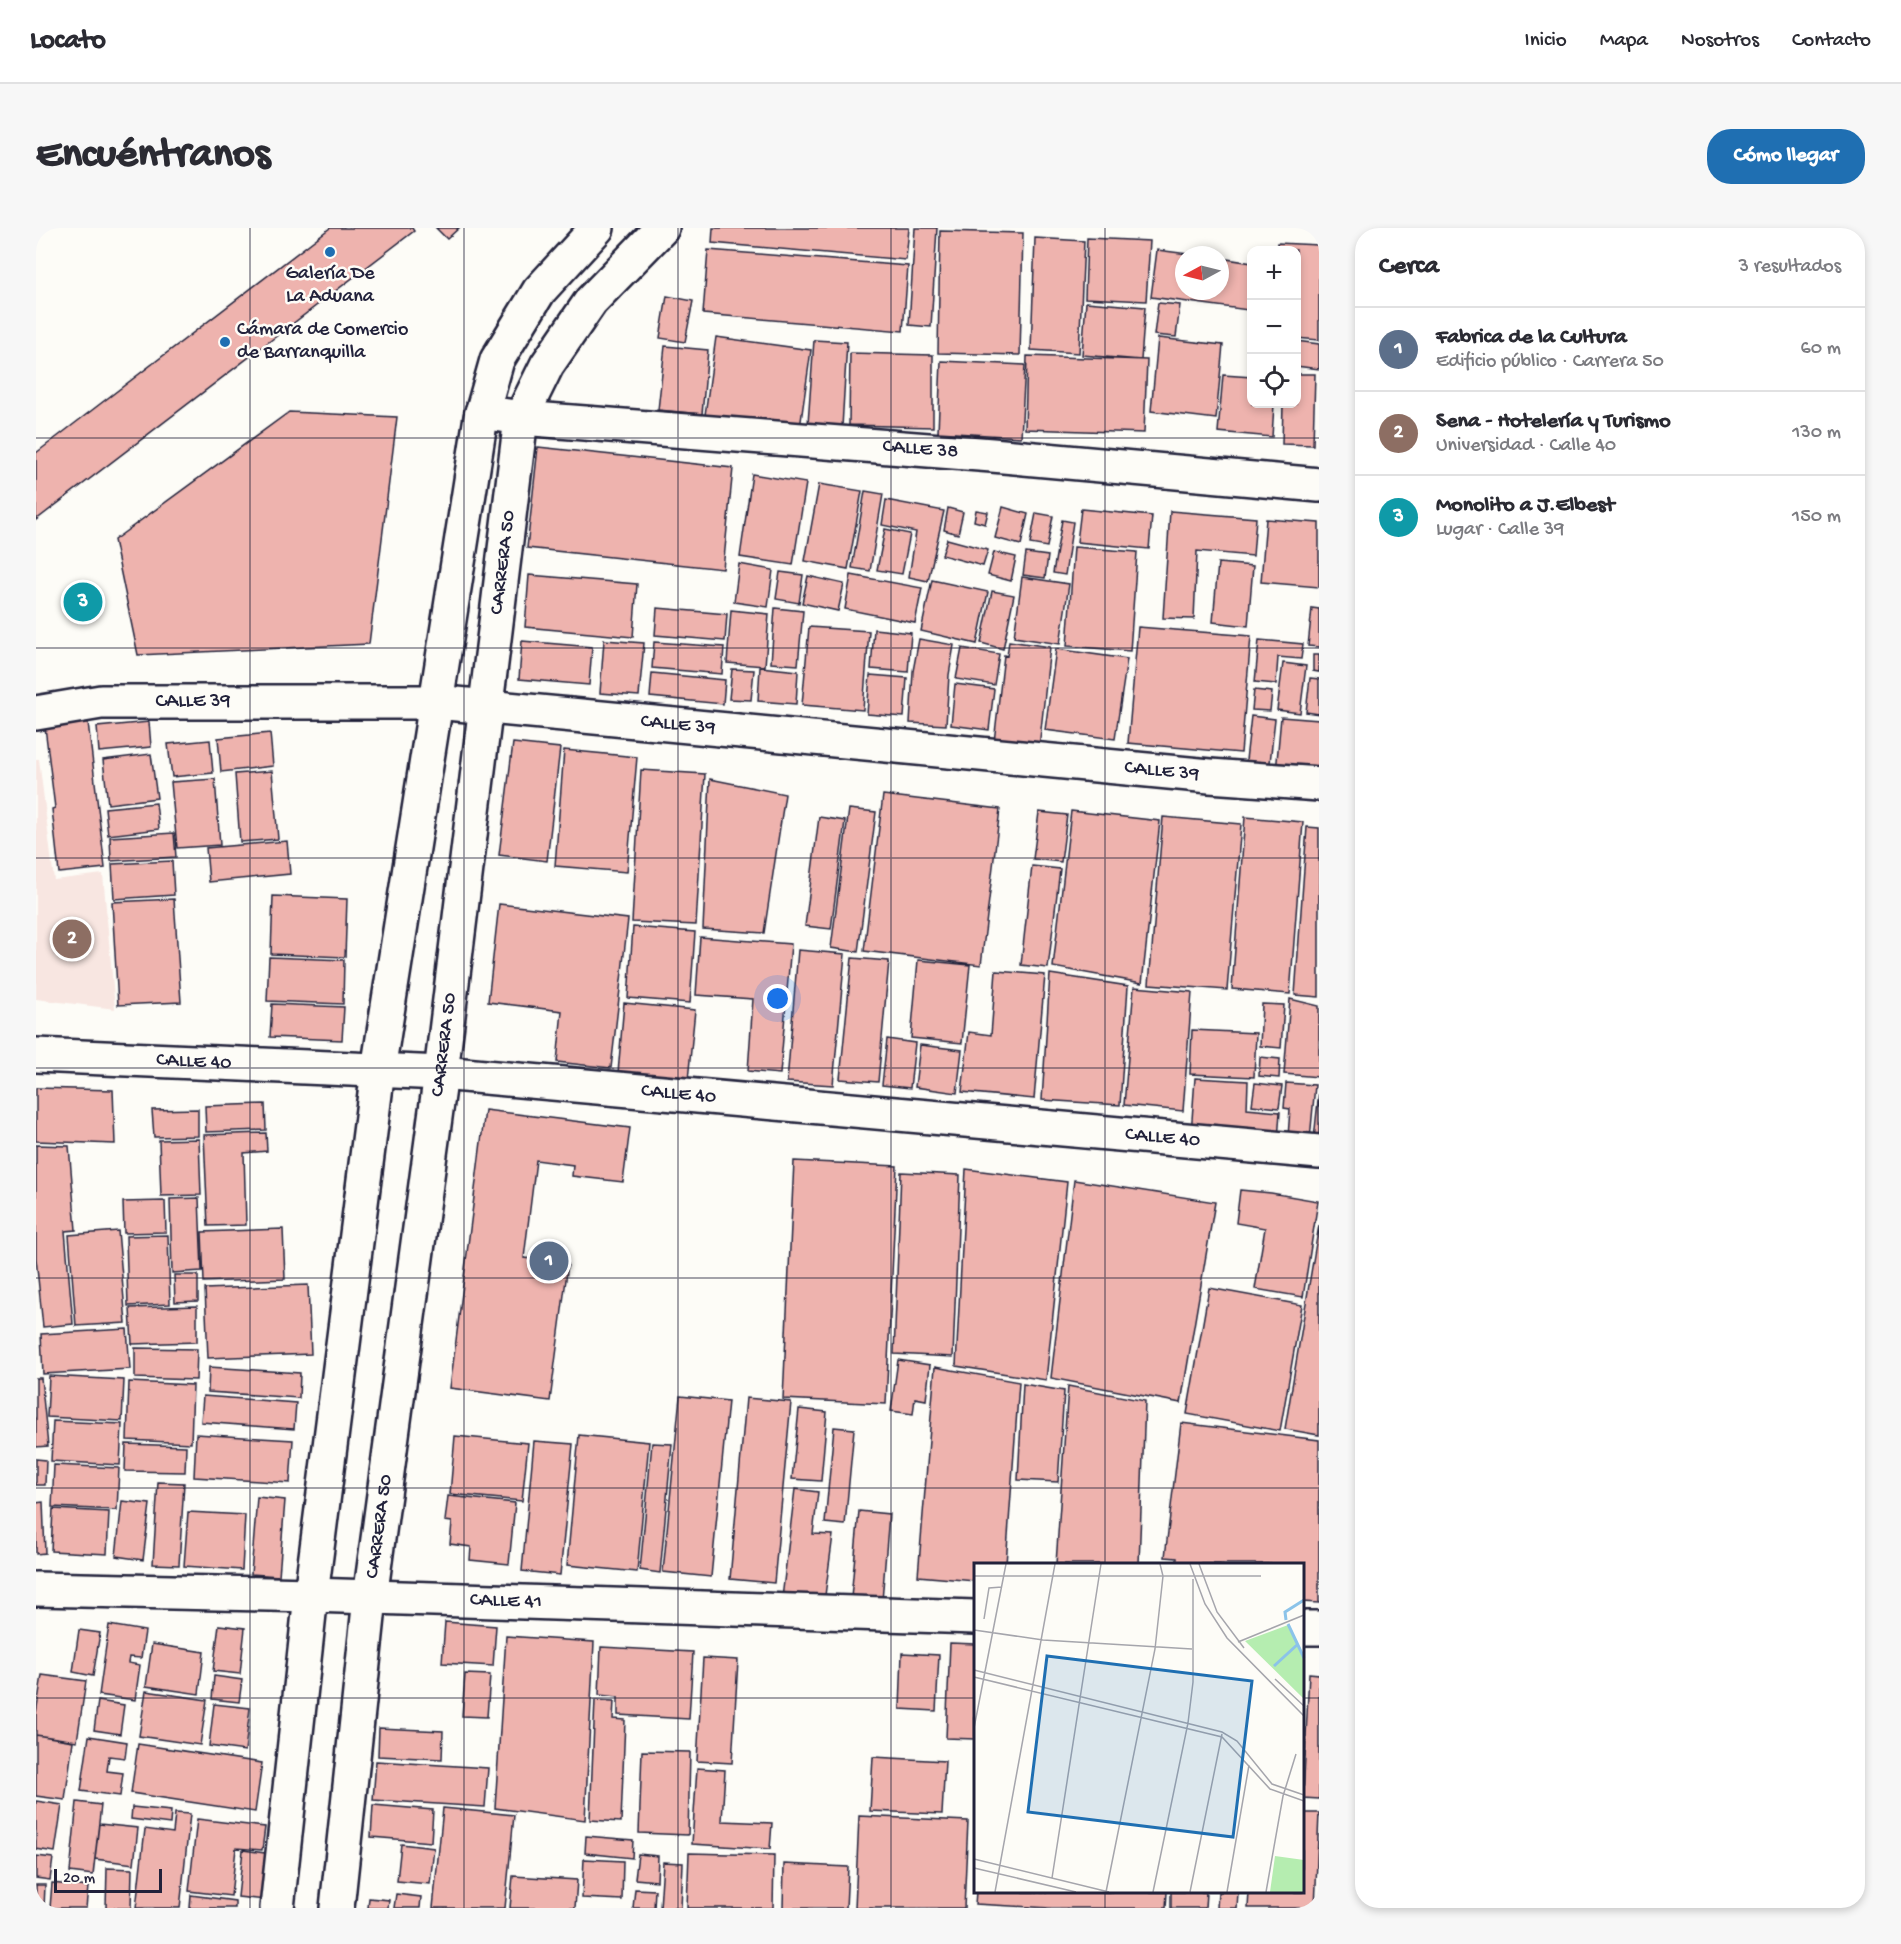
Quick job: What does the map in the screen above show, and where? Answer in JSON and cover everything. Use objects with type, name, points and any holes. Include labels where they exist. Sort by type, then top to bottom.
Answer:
[{"type":"street","points":[[277,1908],[310,1595],[378,1070],[482,412],[497,360],[539,291],[597,228]]},
{"type":"street","name":"CARRERA 50","points":[[337,1908],[370,1598],[441,1073],[521,418],[547,365],[591,301],[662,228]]},
{"type":"street","name":"CALLE 38","points":[[482,412],[521,418],[992,455],[1319,485]]},
{"type":"street","name":"CALLE 39","points":[[36,713],[101,702],[436,702],[1186,774],[1319,784]]},
{"type":"street","name":"CALLE 40","points":[[36,1054],[441,1073],[1319,1152]]},
{"type":"street","name":"CALLE 41","points":[[36,1589],[310,1595],[974,1617]]},
{"type":"street","points":[[1304,1628],[1319,1629]]},
{"type":"shaded area","points":[[36,759],[39,759],[54,880],[103,874],[115,1009],[36,999]]},
{"type":"building","name":"Cámara de Comercio de Barranquilla","points":[[330,228],[412,228],[414,231],[36,520],[36,453]]},
{"type":"building","points":[[436,228],[459,228],[447,239]]},
{"type":"building","points":[[713,228],[909,228],[906,260],[712,243]]},
{"type":"building","points":[[915,228],[937,228],[931,327],[909,325]]},
{"type":"building","points":[[940,231],[1023,233],[1020,355],[938,353]]},
{"type":"building","points":[[1035,238],[1084,241],[1079,353],[1031,350]]},
{"type":"building","points":[[1087,238],[1150,241],[1146,301],[1085,298]]},
{"type":"building","points":[[1277,243],[1319,245],[1319,340],[1301,338],[1301,246],[1277,246]]},
{"type":"building","points":[[708,250],[908,266],[903,331],[703,314]]},
{"type":"building","points":[[1157,250],[1175,252],[1175,300],[1229,300],[1229,259],[1247,262],[1247,310],[1151,297]]},
{"type":"building","points":[[667,296],[693,301],[685,342],[660,338]]},
{"type":"building","points":[[1086,302],[1145,307],[1141,360],[1082,355]]},
{"type":"building","points":[[1158,303],[1180,305],[1176,337],[1154,335]]},
{"type":"building","points":[[716,337],[811,350],[799,435],[704,422]]},
{"type":"building","points":[[1158,338],[1223,345],[1216,419],[1151,411]]},
{"type":"building","points":[[814,340],[847,342],[842,427],[808,424]]},
{"type":"building","points":[[1301,342],[1319,344],[1319,369],[1301,367]]},
{"type":"building","points":[[665,346],[708,350],[702,414],[658,410]]},
{"type":"building","points":[[850,353],[933,355],[933,427],[849,425]]},
{"type":"building","points":[[1027,356],[1147,360],[1144,433],[1025,429]]},
{"type":"building","points":[[941,361],[1025,365],[1021,437],[938,432]]},
{"type":"building","points":[[1301,374],[1315,374],[1313,445],[1282,444],[1283,408],[1301,408]]},
{"type":"building","points":[[1223,375],[1247,377],[1247,408],[1274,408],[1272,437],[1218,432]]},
{"type":"building","points":[[289,412],[397,417],[369,644],[138,655],[114,540]]},
{"type":"building","points":[[538,447],[733,468],[723,569],[527,548]]},
{"type":"building","points":[[752,474],[806,483],[793,565],[740,557]]},
{"type":"building","points":[[819,484],[862,491],[848,569],[805,561]]},
{"type":"building","points":[[865,491],[883,494],[870,571],[852,568]]},
{"type":"building","points":[[886,500],[944,511],[928,581],[909,577],[916,532],[882,525]]},
{"type":"building","points":[[1003,507],[1028,514],[1021,545],[995,538]]},
{"type":"building","points":[[948,508],[963,512],[958,534],[944,530]]},
{"type":"building","points":[[1081,509],[1152,516],[1149,549],[1077,542]]},
{"type":"building","points":[[976,510],[988,512],[985,524],[974,521]]},
{"type":"building","points":[[1170,511],[1256,518],[1253,556],[1197,551],[1194,619],[1163,618]]},
{"type":"building","points":[[1036,513],[1053,516],[1047,547],[1030,544]]},
{"type":"building","points":[[1266,519],[1319,523],[1319,587],[1261,582]]},
{"type":"building","points":[[1062,520],[1073,522],[1065,575],[1053,573]]},
{"type":"building","points":[[885,529],[910,534],[902,574],[877,570]]},
{"type":"building","points":[[947,539],[988,550],[983,566],[942,555]]},
{"type":"building","points":[[1074,547],[1137,552],[1130,651],[1067,646]]},
{"type":"building","points":[[994,552],[1016,557],[1011,581],[988,575]]},
{"type":"building","points":[[1026,553],[1048,556],[1045,578],[1023,575]]},
{"type":"building","points":[[1218,563],[1253,566],[1248,626],[1213,622]]},
{"type":"building","points":[[739,564],[773,570],[768,607],[734,602]]},
{"type":"building","points":[[780,572],[803,575],[799,603],[776,599]]},
{"type":"building","points":[[529,575],[637,584],[633,637],[525,627]]},
{"type":"building","points":[[851,575],[922,588],[915,623],[845,609]]},
{"type":"building","points":[[808,576],[844,584],[838,611],[802,603]]},
{"type":"building","points":[[1022,577],[1069,584],[1060,644],[1014,637]]},
{"type":"building","points":[[932,580],[988,592],[977,644],[921,631]]},
{"type":"building","points":[[992,591],[1014,595],[1003,649],[981,643]]},
{"type":"building","points":[[657,608],[727,614],[725,641],[655,635]]},
{"type":"building","points":[[775,608],[803,611],[798,665],[771,663]]},
{"type":"building","points":[[1312,608],[1319,609],[1319,647],[1308,646]]},
{"type":"building","points":[[731,610],[769,614],[765,666],[727,663]]},
{"type":"building","points":[[809,627],[869,631],[863,710],[802,705]]},
{"type":"building","points":[[1138,627],[1251,636],[1241,753],[1128,743]]},
{"type":"building","points":[[874,629],[911,633],[908,672],[871,669]]},
{"type":"building","points":[[919,639],[954,645],[949,675],[946,725],[910,723],[913,671]]},
{"type":"building","points":[[604,640],[644,643],[639,696],[600,693]]},
{"type":"building","points":[[1259,640],[1303,644],[1301,659],[1278,657],[1276,684],[1255,682]]},
{"type":"building","points":[[522,641],[592,647],[589,685],[519,679]]},
{"type":"building","points":[[1009,641],[1050,647],[1039,748],[994,742],[1004,655],[1007,656]]},
{"type":"building","points":[[654,642],[724,647],[722,674],[652,668]]},
{"type":"building","points":[[962,648],[999,654],[994,685],[956,679]]},
{"type":"building","points":[[1056,649],[1127,659],[1115,739],[1045,730]]},
{"type":"building","points":[[1313,655],[1319,655],[1319,672],[1313,671]]},
{"type":"building","points":[[1283,663],[1306,666],[1300,713],[1277,710]]},
{"type":"building","points":[[760,667],[798,671],[796,704],[758,701]]},
{"type":"building","points":[[732,669],[754,670],[751,700],[729,699]]},
{"type":"building","points":[[652,673],[725,680],[723,704],[650,697]]},
{"type":"building","points":[[870,675],[907,678],[904,717],[867,714]]},
{"type":"building","points":[[1310,678],[1319,679],[1319,714],[1306,712]]},
{"type":"building","points":[[955,684],[994,689],[989,730],[951,725]]},
{"type":"building","points":[[1254,690],[1272,692],[1270,711],[1252,710]]},
{"type":"building","points":[[1251,716],[1275,719],[1269,771],[1245,769]]},
{"type":"building","points":[[1281,717],[1319,720],[1319,776],[1276,772]]},
{"type":"building","points":[[88,722],[105,868],[59,873],[52,809],[55,808],[45,727]]},
{"type":"building","points":[[149,722],[151,747],[99,752],[97,727]]},
{"type":"building","points":[[270,733],[273,766],[221,772],[218,738]]},
{"type":"building","points":[[210,740],[213,773],[172,777],[168,744]]},
{"type":"building","points":[[513,743],[560,748],[547,861],[499,855]]},
{"type":"building","points":[[564,750],[637,757],[627,872],[555,866]]},
{"type":"building","points":[[151,754],[157,798],[108,804],[103,760]]},
{"type":"building","points":[[641,770],[705,774],[696,925],[632,922]]},
{"type":"building","points":[[272,771],[278,839],[240,842],[235,774]]},
{"type":"building","points":[[215,779],[220,845],[177,848],[171,782]]},
{"type":"building","points":[[710,779],[785,794],[764,933],[703,929]]},
{"type":"building","points":[[883,795],[1000,809],[981,965],[864,951]]},
{"type":"building","points":[[156,803],[159,829],[108,835],[105,808]]},
{"type":"building","points":[[849,809],[876,812],[858,952],[831,948]]},
{"type":"building","points":[[1071,811],[1160,821],[1142,983],[1053,967]]},
{"type":"building","points":[[1039,812],[1067,815],[1061,862],[1033,859]]},
{"type":"building","points":[[819,817],[845,821],[831,929],[805,926]]},
{"type":"building","points":[[1163,817],[1241,824],[1227,990],[1149,984]]},
{"type":"building","points":[[1245,817],[1303,822],[1290,994],[1232,989]]},
{"type":"building","points":[[1307,827],[1319,828],[1319,997],[1295,995]]},
{"type":"building","points":[[174,833],[176,857],[111,861],[110,837]]},
{"type":"building","points":[[287,841],[290,874],[209,882],[206,848]]},
{"type":"building","points":[[172,861],[174,895],[114,899],[112,864]]},
{"type":"building","points":[[1032,866],[1060,869],[1048,968],[1021,965]]},
{"type":"building","points":[[273,896],[347,899],[345,957],[271,954]]},
{"type":"building","points":[[174,899],[181,1002],[118,1005],[112,902]]},
{"type":"building","points":[[499,904],[628,919],[611,1068],[557,1062],[562,1011],[488,1002]]},
{"type":"building","points":[[633,927],[695,932],[690,1003],[628,998]]},
{"type":"building","points":[[700,937],[791,944],[780,1074],[748,1071],[753,999],[696,995]]},
{"type":"building","points":[[798,950],[845,954],[833,1085],[787,1082]]},
{"type":"building","points":[[269,957],[344,960],[343,1004],[267,1001]]},
{"type":"building","points":[[852,958],[889,961],[878,1082],[840,1079]]},
{"type":"building","points":[[918,960],[970,965],[962,1043],[911,1038]]},
{"type":"building","points":[[996,971],[1045,975],[1034,1099],[962,1092],[969,1032],[991,1035]]},
{"type":"building","points":[[1050,974],[1128,986],[1120,1105],[1042,1100]]},
{"type":"building","points":[[1134,987],[1192,992],[1183,1111],[1124,1105]]},
{"type":"building","points":[[1290,999],[1319,1006],[1319,1077],[1284,1074]]},
{"type":"building","points":[[624,1003],[695,1010],[688,1080],[618,1073]]},
{"type":"building","points":[[272,1004],[344,1007],[342,1040],[270,1037]]},
{"type":"building","points":[[1262,1004],[1284,1005],[1281,1048],[1260,1046]]},
{"type":"building","points":[[1192,1030],[1256,1033],[1254,1077],[1190,1074]]},
{"type":"building","points":[[887,1039],[915,1043],[910,1088],[882,1085]]},
{"type":"building","points":[[920,1045],[962,1050],[957,1093],[915,1087]]},
{"type":"building","points":[[1260,1057],[1280,1059],[1279,1078],[1259,1076]]},
{"type":"building","points":[[1195,1078],[1248,1081],[1247,1109],[1280,1112],[1278,1140],[1191,1134]]},
{"type":"building","points":[[1255,1083],[1282,1086],[1279,1108],[1252,1105]]},
{"type":"building","points":[[1286,1083],[1315,1085],[1310,1139],[1288,1137],[1290,1109],[1284,1108]]},
{"type":"building","points":[[36,1088],[113,1090],[115,1144],[36,1141]]},
{"type":"building","points":[[1319,1091],[1319,1140],[1314,1139]]},
{"type":"building","points":[[265,1104],[266,1130],[206,1132],[205,1106]]},
{"type":"building","points":[[198,1109],[198,1136],[154,1137],[152,1110]]},
{"type":"building","points":[[485,1110],[630,1128],[623,1182],[572,1176],[573,1165],[536,1160],[524,1258],[568,1264],[550,1401],[450,1388]]},
{"type":"building","points":[[266,1133],[267,1151],[244,1153],[246,1225],[208,1226],[204,1135]]},
{"type":"building","points":[[199,1139],[201,1195],[161,1196],[159,1140]]},
{"type":"building","points":[[36,1145],[69,1146],[76,1230],[65,1231],[73,1324],[43,1327],[36,1258]]},
{"type":"building","points":[[794,1161],[897,1166],[886,1404],[783,1399]]},
{"type":"building","points":[[966,1169],[1067,1182],[1046,1380],[956,1366]]},
{"type":"building","points":[[901,1172],[960,1175],[953,1357],[894,1354]]},
{"type":"building","points":[[1074,1180],[1215,1202],[1181,1403],[1051,1378]]},
{"type":"building","points":[[1240,1190],[1318,1201],[1303,1297],[1255,1289],[1265,1228],[1236,1223]]},
{"type":"building","points":[[199,1198],[202,1271],[172,1273],[170,1199]]},
{"type":"building","points":[[165,1201],[166,1232],[124,1233],[123,1202]]},
{"type":"building","points":[[1319,1225],[1319,1435],[1285,1429]]},
{"type":"building","points":[[283,1229],[285,1279],[204,1282],[202,1232]]},
{"type":"building","points":[[118,1231],[126,1323],[76,1326],[69,1235]]},
{"type":"building","points":[[168,1235],[170,1304],[128,1306],[126,1236]]},
{"type":"building","points":[[174,1275],[198,1275],[198,1301],[175,1302]]},
{"type":"building","points":[[308,1285],[311,1354],[208,1358],[205,1289]]},
{"type":"building","points":[[1209,1288],[1302,1305],[1280,1431],[1187,1414]]},
{"type":"building","points":[[197,1306],[197,1342],[132,1344],[130,1308]]},
{"type":"building","points":[[127,1329],[130,1369],[43,1374],[41,1334]]},
{"type":"building","points":[[135,1348],[197,1349],[196,1380],[135,1378]]},
{"type":"building","points":[[898,1360],[930,1365],[926,1400],[915,1398],[913,1414],[891,1411]]},
{"type":"building","points":[[209,1367],[300,1373],[299,1398],[208,1392]]},
{"type":"building","points":[[935,1367],[1019,1382],[1006,1563],[974,1563],[974,1581],[918,1576]]},
{"type":"building","points":[[49,1376],[124,1380],[122,1421],[47,1417]]},
{"type":"building","points":[[36,1378],[41,1378],[48,1446],[36,1447]]},
{"type":"building","points":[[129,1382],[193,1385],[191,1443],[127,1440]]},
{"type":"building","points":[[1023,1384],[1064,1391],[1058,1482],[1018,1480]]},
{"type":"building","points":[[1068,1386],[1145,1401],[1139,1563],[1056,1563]]},
{"type":"building","points":[[203,1396],[296,1403],[294,1429],[201,1422]]},
{"type":"building","points":[[680,1396],[728,1401],[711,1577],[663,1572]]},
{"type":"building","points":[[746,1398],[791,1402],[774,1583],[730,1579]]},
{"type":"building","points":[[799,1409],[827,1412],[821,1481],[792,1479]]},
{"type":"building","points":[[53,1421],[122,1424],[120,1465],[51,1461]]},
{"type":"building","points":[[1181,1423],[1319,1440],[1319,1603],[1304,1602],[1304,1563],[1177,1563],[1177,1558],[1165,1557]]},
{"type":"building","points":[[834,1427],[854,1429],[845,1525],[825,1523]]},
{"type":"building","points":[[196,1434],[293,1440],[290,1483],[194,1477]]},
{"type":"building","points":[[579,1435],[649,1442],[637,1572],[567,1565]]},
{"type":"building","points":[[455,1436],[528,1443],[522,1501],[450,1494]]},
{"type":"building","points":[[534,1441],[573,1444],[560,1575],[522,1571]]},
{"type":"building","points":[[652,1443],[672,1444],[660,1573],[640,1570]]},
{"type":"building","points":[[126,1444],[186,1446],[185,1472],[125,1471]]},
{"type":"building","points":[[36,1459],[46,1460],[45,1485],[36,1485]]},
{"type":"building","points":[[54,1465],[119,1468],[117,1510],[52,1507]]},
{"type":"building","points":[[158,1482],[184,1483],[179,1565],[153,1564]]},
{"type":"building","points":[[795,1489],[818,1492],[813,1534],[833,1535],[824,1603],[782,1598]]},
{"type":"building","points":[[448,1496],[515,1503],[509,1564],[470,1560],[471,1547],[450,1544],[452,1522],[445,1521]]},
{"type":"building","points":[[257,1497],[285,1500],[279,1576],[251,1574]]},
{"type":"building","points":[[122,1501],[150,1504],[143,1560],[116,1556]]},
{"type":"building","points":[[43,1502],[45,1553],[36,1554],[36,1503]]},
{"type":"building","points":[[53,1509],[109,1512],[107,1554],[51,1551]]},
{"type":"building","points":[[859,1511],[889,1514],[882,1601],[851,1598]]},
{"type":"building","points":[[188,1512],[245,1515],[242,1570],[184,1566]]},
{"type":"building","points":[[445,1622],[496,1626],[493,1666],[442,1663]]},
{"type":"building","points":[[109,1625],[145,1631],[141,1658],[129,1657],[128,1663],[140,1665],[135,1700],[99,1695]]},
{"type":"building","points":[[219,1625],[245,1628],[240,1674],[213,1671]]},
{"type":"building","points":[[79,1630],[100,1633],[93,1676],[73,1672]]},
{"type":"building","points":[[506,1636],[594,1642],[585,1820],[495,1808]]},
{"type":"building","points":[[950,1643],[974,1644],[974,1739],[946,1738]]},
{"type":"building","points":[[152,1644],[204,1652],[199,1694],[146,1686]]},
{"type":"building","points":[[601,1647],[693,1652],[689,1719],[618,1715],[618,1697],[599,1695]]},
{"type":"building","points":[[902,1653],[939,1655],[936,1711],[900,1709]]},
{"type":"building","points":[[703,1658],[738,1660],[732,1763],[697,1761]]},
{"type":"building","points":[[1309,1673],[1319,1674],[1319,1799],[1304,1798]]},
{"type":"building","points":[[465,1674],[490,1675],[487,1717],[462,1716]]},
{"type":"building","points":[[42,1675],[86,1681],[77,1741],[36,1735],[36,1714]]},
{"type":"building","points":[[214,1676],[242,1680],[239,1702],[212,1699]]},
{"type":"building","points":[[146,1691],[207,1700],[200,1745],[139,1736]]},
{"type":"building","points":[[595,1700],[614,1701],[613,1719],[625,1720],[621,1822],[590,1820]]},
{"type":"building","points":[[98,1701],[124,1705],[120,1734],[94,1730]]},
{"type":"building","points":[[214,1704],[250,1708],[245,1751],[209,1746]]},
{"type":"building","points":[[379,1728],[443,1731],[442,1759],[378,1756]]},
{"type":"building","points":[[36,1735],[73,1741],[65,1800],[36,1796]]},
{"type":"building","points":[[89,1736],[127,1742],[125,1758],[109,1756],[107,1771],[123,1773],[120,1796],[81,1791]]},
{"type":"building","points":[[138,1744],[262,1763],[255,1812],[131,1793]]},
{"type":"building","points":[[642,1751],[690,1752],[688,1835],[639,1833]]},
{"type":"building","points":[[873,1757],[945,1761],[942,1814],[870,1811]]},
{"type":"building","points":[[376,1761],[488,1768],[485,1807],[373,1800]]},
{"type":"building","points":[[697,1768],[725,1770],[722,1821],[772,1823],[770,1849],[692,1844]]},
{"type":"building","points":[[36,1801],[62,1805],[55,1852],[36,1849]]},
{"type":"building","points":[[77,1802],[101,1805],[93,1875],[70,1872]]},
{"type":"building","points":[[373,1805],[433,1810],[431,1842],[371,1837]]},
{"type":"building","points":[[132,1807],[171,1811],[170,1824],[131,1819]]},
{"type":"building","points":[[443,1808],[514,1815],[505,1908],[433,1908]]},
{"type":"building","points":[[175,1813],[190,1814],[180,1908],[136,1908],[145,1829],[173,1833]]},
{"type":"building","points":[[1304,1813],[1319,1813],[1315,1908],[1248,1908],[1249,1893],[1304,1893]]},
{"type":"building","points":[[859,1816],[968,1821],[964,1908],[855,1908]]},
{"type":"building","points":[[197,1819],[265,1827],[262,1850],[236,1848],[231,1896],[189,1891]]},
{"type":"building","points":[[99,1824],[138,1828],[134,1864],[95,1859]]},
{"type":"building","points":[[586,1836],[633,1840],[632,1858],[585,1853]]},
{"type":"building","points":[[401,1844],[434,1848],[430,1884],[397,1881]]},
{"type":"building","points":[[243,1850],[272,1854],[266,1900],[238,1897]]},
{"type":"building","points":[[689,1853],[774,1855],[773,1908],[687,1908]]},
{"type":"building","points":[[638,1854],[658,1856],[657,1881],[635,1879]]},
{"type":"building","points":[[36,1856],[53,1858],[50,1880],[36,1878]]},
{"type":"building","points":[[584,1859],[623,1861],[622,1900],[582,1898]]},
{"type":"building","points":[[663,1862],[683,1863],[681,1908],[660,1908]]},
{"type":"building","points":[[784,1864],[848,1867],[846,1908],[783,1908]]},
{"type":"building","points":[[107,1868],[132,1869],[131,1908],[106,1908]]},
{"type":"building","points":[[513,1876],[577,1880],[575,1908],[510,1908]]},
{"type":"building","points":[[52,1883],[88,1887],[86,1908],[50,1908]]},
{"type":"building","points":[[36,1885],[45,1885],[44,1908],[36,1908]]},
{"type":"building","points":[[635,1889],[655,1890],[654,1908],[633,1908]]},
{"type":"building","points":[[976,1893],[1167,1893],[1166,1908],[1051,1908],[975,1904]]},
{"type":"building","points":[[1171,1893],[1206,1893],[1205,1908],[1171,1908]]},
{"type":"building","points":[[1218,1893],[1238,1893],[1237,1908],[1217,1908]]},
{"type":"building","points":[[396,1894],[421,1897],[420,1908],[394,1908]]},
{"type":"building","points":[[191,1895],[235,1901],[235,1908],[190,1908]]},
{"type":"building","points":[[369,1898],[389,1900],[388,1908],[368,1908]]},
{"type":"place","name":"Galería De La Aduana","points":[[330,252]]},
{"type":"place","name":"Cámara de Comercio de Barranquilla","points":[[225,342]]},
{"type":"place","name":"Monolito a J.Elbest","points":[[83,602]]},
{"type":"place","name":"Sena - Hotelería y Turismo","points":[[72,939]]},
{"type":"place","name":"Fabrica de la Cultura","points":[[549,1261]]}]
